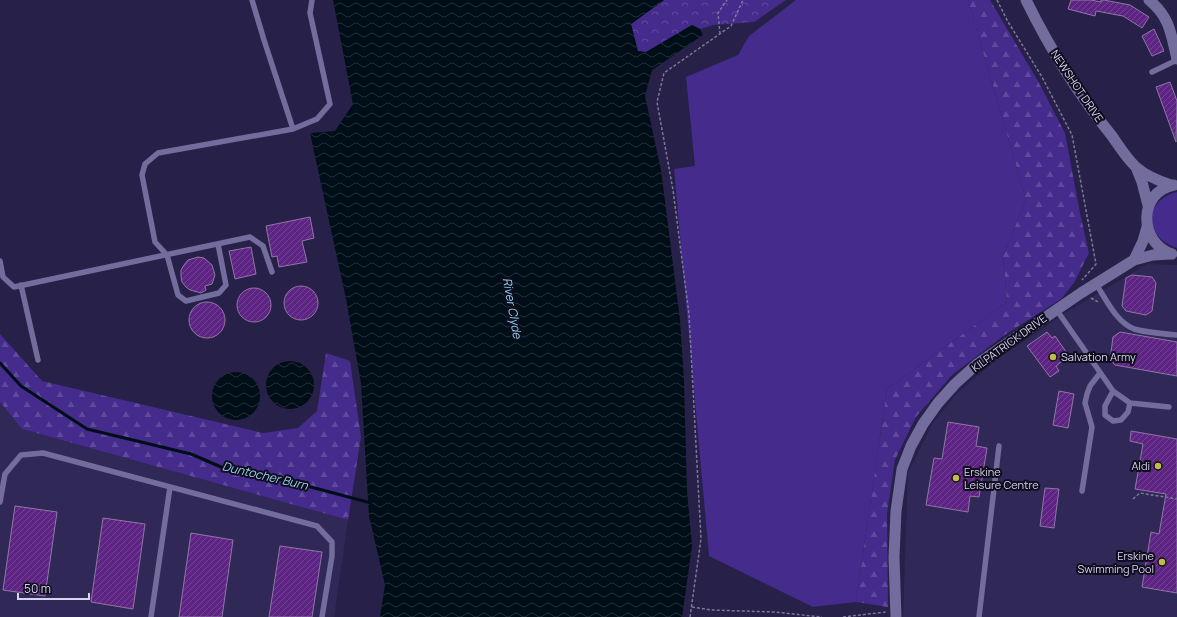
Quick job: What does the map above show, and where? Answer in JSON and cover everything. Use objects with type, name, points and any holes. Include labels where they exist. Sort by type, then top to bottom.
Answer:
[{"type":"street","name":"NEWSHOT DRIVE","points":[[1026,0],[1051,49],[1075,87],[1106,130],[1136,167],[1148,176],[1174,185]]},
{"type":"street","points":[[1149,0],[1173,23],[1177,60]]},
{"type":"street","name":"NEWSHOT DRIVE","points":[[1136,167],[1142,182],[1148,205],[1147,228]]},
{"type":"street","points":[[1148,205],[1164,188],[1174,185]]},
{"type":"street","points":[[1147,228],[1150,236],[1156,243],[1174,254]]},
{"type":"street","points":[[1134,260],[1142,246],[1147,228]]},
{"type":"street","name":"KILPATRICK DRIVE","points":[[896,614],[894,557],[896,511],[902,469],[911,446],[923,424],[938,403],[955,384],[977,364],[1081,293],[1134,260],[1153,255],[1174,254]]},
{"type":"lane","points":[[252,0],[293,129]]},
{"type":"lane","points":[[218,244],[226,285],[219,293],[186,302],[178,295],[167,255],[155,242],[142,175],[145,164],[158,153],[293,129],[317,119],[330,104],[310,13],[312,0]]},
{"type":"lane","points":[[1152,72],[1177,60]]},
{"type":"lane","points":[[0,261],[3,277],[14,287],[250,237],[263,246],[272,272]]},
{"type":"lane","points":[[1096,284],[1119,318],[1126,324],[1134,329],[1177,335]]},
{"type":"lane","points":[[21,285],[38,360]]},
{"type":"lane","points":[[1056,309],[1113,391],[1130,403],[1169,407]]},
{"type":"lane","points":[[1082,491],[1092,427],[1085,403],[1090,386],[1100,373]]},
{"type":"lane","points":[[1113,391],[1105,406],[1105,415],[1113,421],[1121,420],[1128,412],[1130,403]]},
{"type":"lane","points":[[979,617],[999,446]]},
{"type":"lane","points":[[0,502],[5,474],[21,455],[43,453],[316,526],[332,542],[332,556],[322,617]]},
{"type":"lane","points":[[151,617],[170,487]]},
{"type":"path","points":[[720,34],[718,13],[727,0]]},
{"type":"path","points":[[690,617],[701,539],[689,314],[673,190],[657,102],[664,73],[731,26],[743,0]]},
{"type":"path","points":[[997,0],[1007,20],[1042,77],[1072,135],[1096,264],[1080,282],[1081,293],[1103,305]]},
{"type":"path","points":[[1133,499],[1140,492],[1177,499]]},
{"type":"path","points":[[692,607],[712,610],[774,612],[822,617]]},
{"type":"path","points":[[843,617],[896,614]]},
{"type":"shaded area","points":[[1147,264],[1177,265],[1177,617],[903,617],[908,473],[933,423],[958,392],[999,358],[1065,313]]},
{"type":"shaded area","points":[[0,402],[22,429],[348,520],[334,617],[0,617]]},
{"type":"green space","points":[[664,0],[786,0],[754,22],[714,25],[700,29],[692,25],[646,52],[637,51],[631,24]]},
{"type":"green space","points":[[796,0],[968,0],[1026,200],[1003,256],[1007,302],[887,389],[856,602],[813,607],[709,556],[674,169],[695,166],[686,77],[738,55],[749,36]]},
{"type":"green space","points":[[968,0],[990,0],[1038,81],[1065,133],[1089,253],[1074,283],[1061,299],[1003,336],[952,375],[916,417],[895,460],[887,514],[888,607],[856,602],[887,389],[1007,302],[1003,256],[1026,200]]},
{"type":"green space","points":[[1177,192],[1177,248],[1166,243],[1158,236],[1152,219],[1153,211],[1158,203],[1166,196]]},
{"type":"green space","points":[[0,334],[42,381],[263,433],[298,428],[317,411],[326,353],[350,361],[361,437],[348,520],[22,429],[0,402]]},
{"type":"water","name":"River Clyde","points":[[333,0],[664,0],[631,24],[638,51],[646,52],[692,25],[700,29],[703,35],[652,70],[645,96],[661,170],[680,320],[684,381],[687,491],[692,546],[682,617],[380,617],[385,585],[369,516],[361,383],[346,299],[310,133],[335,131],[353,104]]},
{"type":"water","points":[[285,361],[295,361],[307,368],[314,380],[314,390],[307,402],[295,409],[285,409],[277,405],[270,398],[266,390],[266,380],[270,372],[277,365]]},
{"type":"water","points":[[231,372],[241,372],[253,379],[260,391],[260,401],[253,413],[241,420],[231,420],[223,416],[216,409],[212,401],[212,391],[216,383],[223,376]]},
{"type":"building","points":[[1071,0],[1091,0],[1101,2],[1101,0],[1104,0],[1130,5],[1149,17],[1142,28],[1123,16],[1096,11],[1095,16],[1068,9]]},
{"type":"building","points":[[1154,29],[1164,51],[1152,56],[1142,36]]},
{"type":"building","points":[[1170,82],[1177,101],[1176,142],[1156,87]]},
{"type":"building","points":[[310,217],[314,238],[302,241],[307,262],[279,267],[277,256],[272,257],[266,226]]},
{"type":"building","points":[[251,247],[256,274],[235,279],[229,251]]},
{"type":"building","points":[[198,257],[204,258],[212,265],[215,275],[212,284],[205,286],[206,290],[201,293],[190,290],[186,287],[182,282],[181,276],[181,270],[188,260]]},
{"type":"building","points":[[1132,275],[1152,277],[1156,283],[1152,311],[1146,315],[1126,311],[1122,306],[1126,278]]},
{"type":"building","points":[[301,286],[313,291],[318,303],[313,315],[301,320],[289,315],[284,303],[289,291]]},
{"type":"building","points":[[254,288],[266,293],[271,305],[266,317],[254,322],[242,317],[237,305],[242,293]]},
{"type":"building","points":[[207,302],[220,307],[225,320],[220,333],[207,338],[194,333],[189,320],[194,307]]},
{"type":"building","points":[[1047,332],[1052,338],[1055,336],[1069,356],[1056,366],[1059,371],[1050,377],[1027,346]]},
{"type":"building","points":[[1120,332],[1177,342],[1177,376],[1115,365],[1110,360],[1113,337]]},
{"type":"building","points":[[1059,391],[1074,394],[1068,428],[1053,425]]},
{"type":"building","name":"Erskine Leisure Centre","points":[[948,422],[979,427],[976,446],[987,448],[979,497],[970,496],[968,512],[926,505],[934,458],[942,459]]},
{"type":"building","points":[[1131,431],[1177,439],[1177,593],[1142,587],[1151,532],[1159,534],[1166,494],[1135,489],[1143,444],[1130,441]]},
{"type":"building","points":[[1045,488],[1059,489],[1054,528],[1040,526]]},
{"type":"building","points":[[15,506],[57,512],[45,596],[3,590]]},
{"type":"building","points":[[103,518],[145,524],[133,609],[91,602]]},
{"type":"building","points":[[191,533],[233,540],[222,617],[179,617]]},
{"type":"building","points":[[280,546],[322,552],[312,617],[269,617]]},
{"type":"waterway","name":"Duntocher Burn","points":[[0,363],[21,386],[87,429],[191,454],[221,467],[296,483],[371,503]]},
{"type":"place","name":"Salvation Army","points":[[1053,357]]},
{"type":"place","name":"Aldi","points":[[1158,466]]},
{"type":"place","name":"Erskine Leisure Centre","points":[[956,478]]},
{"type":"place","name":"Erskine Swimming Pool","points":[[1162,562]]}]
